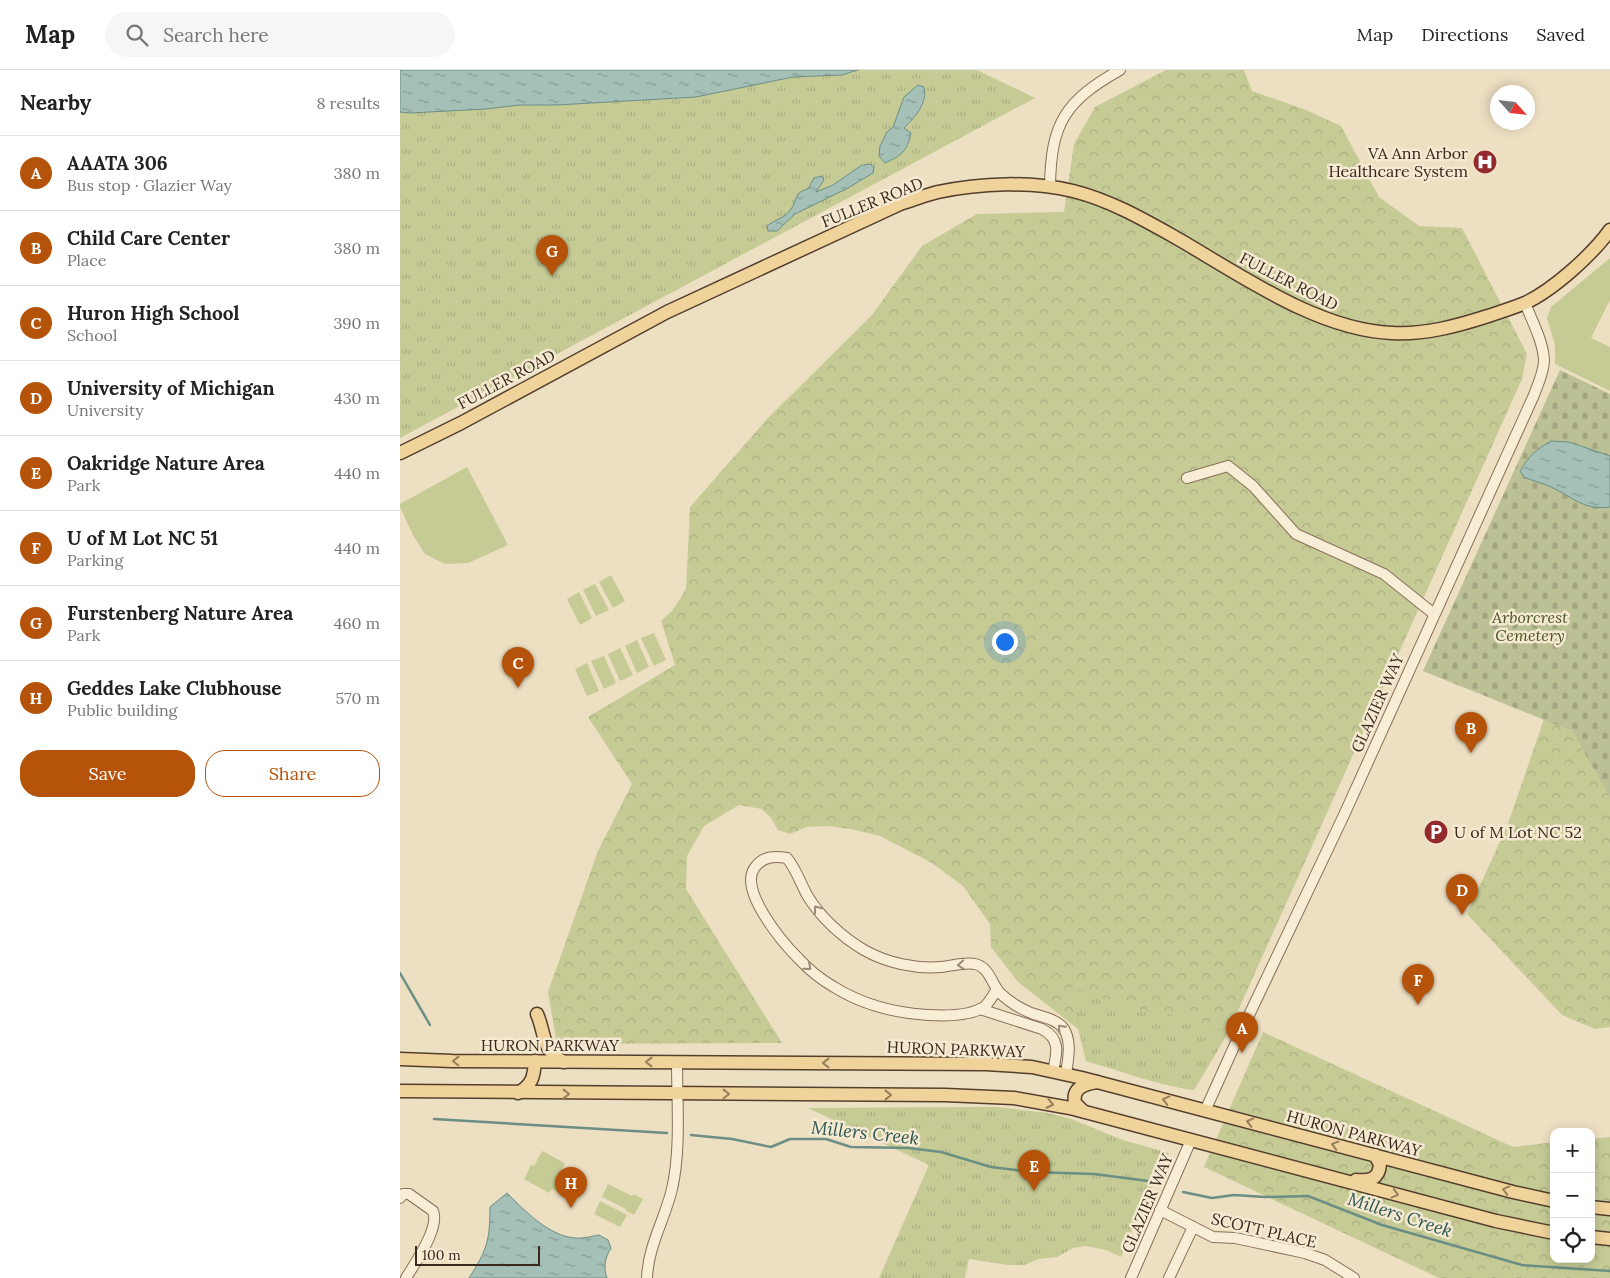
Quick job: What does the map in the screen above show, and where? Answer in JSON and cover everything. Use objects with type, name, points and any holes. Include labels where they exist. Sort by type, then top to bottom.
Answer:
[{"type":"main road","name":"FULLER ROAD","points":[[400,453],[461,423],[667,312],[900,204],[936,193],[974,187],[1004,185],[1050,186],[1075,192],[1105,202],[1142,218],[1306,311],[1332,322],[1358,329],[1392,333],[1428,332],[1478,319],[1525,303],[1567,274],[1609,233]]},
{"type":"main road","points":[[537,1014],[548,1051],[555,1058],[564,1062]]},
{"type":"main road","name":"HURON PARKWAY","points":[[400,1059],[564,1062],[986,1064],[1053,1071],[1550,1200]]},
{"type":"main road","points":[[518,1093],[530,1084],[534,1075],[535,1061]]},
{"type":"main road","points":[[1084,1112],[1075,1103],[1075,1094],[1081,1086],[1097,1082]]},
{"type":"main road","points":[[400,1091],[990,1096],[1044,1102],[1496,1221],[1550,1232]]},
{"type":"main road","points":[[1331,1177],[1371,1180],[1377,1176],[1380,1169],[1375,1155]]},
{"type":"main road","points":[[1595,1207],[1610,1209]]},
{"type":"main road","points":[[1595,1237],[1610,1239]]},
{"type":"street","points":[[1050,186],[1050,161],[1056,133],[1069,109],[1083,94],[1120,70]]},
{"type":"street","name":"GLAZIER WAY","points":[[1205,1111],[1344,815],[1541,376],[1544,361],[1541,346],[1525,303]]},
{"type":"street","points":[[1187,478],[1228,466],[1253,486],[1296,534],[1384,574],[1434,614]]},
{"type":"street","points":[[997,989],[989,1002],[980,1008],[961,1013],[935,1015],[910,1014],[879,1007],[835,988],[800,961],[771,926],[753,892],[751,875],[754,868],[760,861],[770,856],[787,858],[793,865],[808,896],[821,914],[843,935],[866,951],[882,958],[910,966],[940,967],[976,964],[983,968],[997,989],[1013,1004],[1051,1020],[1063,1028],[1068,1036],[1069,1046],[1066,1074]]},
{"type":"street","points":[[980,1008],[1050,1033],[1056,1046],[1053,1071]]},
{"type":"street","points":[[647,1278],[649,1259],[668,1204],[674,1180],[678,1062]]},
{"type":"street","name":"GLAZIER WAY","points":[[1131,1278],[1191,1140]]},
{"type":"street","points":[[400,1198],[403,1194],[409,1194],[433,1211],[435,1216],[433,1229],[406,1278]]},
{"type":"street","name":"SCOTT PLACE","points":[[1160,1210],[1213,1237],[1235,1238],[1305,1253],[1324,1260],[1354,1278]]},
{"type":"street","name":"SCOTT PLACE","points":[[1169,1278],[1193,1227]]},
{"type":"green space","points":[[858,70],[977,70],[1035,98],[400,438],[400,112],[410,113],[486,109],[519,105],[557,105],[696,97],[793,77],[842,75]]},
{"type":"green space","points":[[1166,70],[1244,70],[1252,91],[1306,110],[1341,126],[1379,197],[1419,226],[1462,228],[1527,354],[1522,379],[1228,1033],[1194,1090],[1153,1081],[1086,1061],[1078,1029],[1018,982],[991,947],[990,924],[963,886],[932,863],[880,836],[850,829],[829,826],[807,827],[790,834],[778,830],[771,818],[762,809],[739,805],[704,826],[687,856],[686,889],[782,1043],[557,1044],[548,992],[598,851],[632,784],[588,717],[675,665],[661,621],[672,611],[686,589],[690,507],[768,418],[872,315],[922,246],[977,214],[1064,212],[1074,144],[1095,107]]},
{"type":"green space","points":[[1610,258],[1610,300],[1591,338],[1610,347],[1610,391],[1555,364],[1555,345],[1547,318],[1551,307]]},
{"type":"green space","name":"Arborcrest Cemetery","points":[[1560,370],[1610,394],[1610,798],[1572,731],[1423,671]]},
{"type":"green space","points":[[467,467],[508,545],[468,563],[445,564],[425,554],[413,535],[400,504]]},
{"type":"green space","points":[[611,575],[625,601],[613,608],[599,582]]},
{"type":"green space","points":[[595,584],[609,610],[596,616],[583,590]]},
{"type":"green space","points":[[579,592],[592,618],[580,625],[567,599]]},
{"type":"green space","points":[[654,633],[666,660],[654,666],[641,638]]},
{"type":"green space","points":[[637,640],[649,667],[637,673],[625,646]]},
{"type":"green space","points":[[620,648],[633,675],[620,681],[608,654]]},
{"type":"green space","points":[[604,656],[616,683],[604,689],[591,661]]},
{"type":"green space","points":[[587,663],[599,691],[587,696],[575,669]]},
{"type":"green space","points":[[1544,719],[1572,731],[1610,798],[1610,1027],[1595,1029],[1562,1015],[1467,914],[1508,824]]},
{"type":"green space","points":[[1071,987],[1148,1012],[1150,1008],[1228,1033],[1194,1090],[1166,1085],[1086,1061]]},
{"type":"green space","points":[[1263,1032],[1513,1147],[1550,1142],[1550,1263],[1595,1263],[1595,1139],[1610,1137],[1610,1278],[1439,1278],[1204,1167]]},
{"type":"green space","points":[[997,1107],[1048,1113],[1071,1119],[1123,1140],[1169,1153],[1137,1217],[1121,1257],[1106,1250],[1086,1246],[1073,1248],[1057,1257],[1039,1259],[1024,1265],[1008,1265],[969,1259],[965,1278],[879,1278],[929,1165],[808,1108]]},
{"type":"green space","points":[[542,1151],[565,1163],[560,1173],[565,1175],[567,1172],[575,1177],[565,1196],[552,1189],[549,1193],[524,1179],[531,1165],[534,1166]]},
{"type":"green space","points":[[608,1184],[632,1196],[634,1194],[643,1199],[634,1215],[602,1197]]},
{"type":"green space","points":[[600,1201],[627,1215],[620,1227],[594,1214]]},
{"type":"water","points":[[400,70],[858,70],[842,75],[793,77],[696,97],[557,105],[519,105],[486,109],[410,113],[400,112]]},
{"type":"water","points":[[918,85],[924,87],[924,99],[916,114],[904,128],[911,133],[908,145],[900,155],[885,163],[879,156],[880,146],[887,132],[893,127],[904,97]]},
{"type":"water","points":[[870,164],[874,167],[873,173],[848,188],[795,214],[777,231],[768,231],[767,226],[789,212],[798,194],[808,189],[814,178],[822,176],[824,180],[816,192],[833,185],[862,165]]},
{"type":"water","points":[[1551,441],[1569,442],[1610,456],[1610,507],[1601,508],[1586,505],[1551,487],[1524,477],[1520,471],[1533,453]]},
{"type":"water","points":[[507,1193],[538,1221],[556,1233],[578,1238],[599,1235],[608,1240],[611,1248],[605,1263],[607,1278],[469,1278],[484,1252],[488,1237],[490,1207]]},
{"type":"waterway","name":"Millers Creek","points":[[400,973],[430,1025]]},
{"type":"waterway","name":"Millers Creek","points":[[434,1119],[667,1133]]},
{"type":"waterway","name":"Millers Creek","points":[[691,1135],[732,1139],[771,1147],[790,1139],[826,1139],[851,1147],[909,1148],[941,1152],[991,1167],[1033,1172],[1094,1174],[1156,1182]]},
{"type":"waterway","name":"Millers Creek","points":[[1183,1192],[1212,1198],[1234,1195],[1265,1197],[1308,1196],[1382,1225],[1522,1265],[1610,1271]]},
{"type":"place","name":"VA Ann Arbor Healthcare System","points":[[1485,162]]},
{"type":"place","name":"Furstenberg Nature Area","points":[[552,276]]},
{"type":"place","name":"Huron High School","points":[[518,688]]},
{"type":"place","name":"Child Care Center","points":[[1471,753]]},
{"type":"place","name":"U of M Lot NC 52","points":[[1436,832]]},
{"type":"place","name":"University of Michigan","points":[[1462,915]]},
{"type":"place","name":"U of M Lot NC 51","points":[[1418,1005]]},
{"type":"place","name":"AAATA 306","points":[[1242,1053]]},
{"type":"place","name":"Oakridge Nature Area","points":[[1034,1191]]},
{"type":"place","name":"Geddes Lake Clubhouse","points":[[571,1208]]}]
